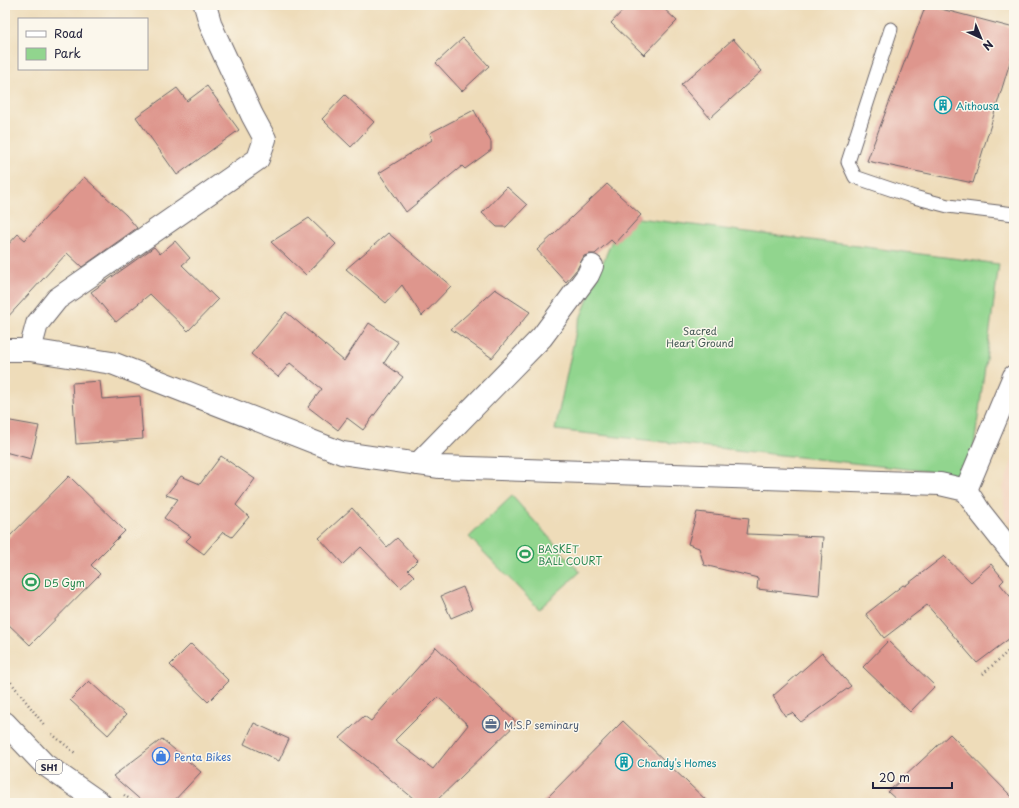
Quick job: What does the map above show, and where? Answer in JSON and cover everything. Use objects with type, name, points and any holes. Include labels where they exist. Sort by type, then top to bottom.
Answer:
[{"type":"street","points":[[30,350],[37,324],[57,299],[258,159],[265,139],[252,115],[211,26],[205,5]]},
{"type":"street","points":[[418,464],[542,337],[588,275],[592,266]]},
{"type":"street","points":[[5,350],[30,350],[112,363],[342,453],[418,464],[440,467],[940,484],[966,490],[980,512],[1014,555]]},
{"type":"street","points":[[966,490],[1014,376]]},
{"type":"street","name":"SH1","points":[[5,723],[44,764],[100,803]]},
{"type":"lane","points":[[891,29],[848,162],[855,177],[914,197],[948,206],[1014,214]]},
{"type":"path","points":[[983,674],[1014,646]]},
{"type":"path","points":[[5,676],[48,731],[77,755]]},
{"type":"path","points":[[123,794],[135,803]]},
{"type":"shaded area","points":[[1014,454],[1014,529],[1005,519],[1003,488]]},
{"type":"green space","name":"Sacred Heart Ground","points":[[622,216],[999,264],[970,476],[555,430],[577,326]]},
{"type":"green space","name":"BASKET BALL COURT","points":[[512,496],[580,572],[539,609],[469,537]]},
{"type":"building","points":[[628,5],[660,5],[677,21],[644,55],[611,23]]},
{"type":"building","name":"Aithousa","points":[[926,5],[1014,28],[1014,49],[973,183],[867,161]]},
{"type":"building","points":[[463,38],[489,66],[462,91],[436,63]]},
{"type":"building","points":[[733,39],[762,71],[710,118],[681,85]]},
{"type":"building","points":[[207,86],[239,130],[177,175],[136,117],[177,88],[187,101]]},
{"type":"building","points":[[345,95],[374,122],[351,147],[322,119]]},
{"type":"building","points":[[474,110],[491,142],[491,150],[465,169],[462,166],[406,212],[379,173],[432,140],[430,133]]},
{"type":"building","points":[[84,177],[126,215],[137,228],[82,267],[67,253],[5,320],[5,248],[18,234],[25,240]]},
{"type":"building","points":[[607,184],[641,215],[615,244],[611,240],[595,254],[584,256],[577,269],[566,282],[537,250]]},
{"type":"building","points":[[507,187],[527,205],[506,227],[497,227],[482,213]]},
{"type":"building","points":[[309,218],[336,244],[306,275],[271,242]]},
{"type":"building","points":[[388,233],[451,286],[422,316],[402,285],[386,303],[346,269]]},
{"type":"building","points":[[175,241],[190,258],[182,265],[218,300],[188,331],[150,294],[116,322],[91,292],[154,247],[160,254]]},
{"type":"building","points":[[495,289],[530,312],[492,358],[451,329]]},
{"type":"building","points":[[286,312],[344,361],[369,323],[398,342],[384,363],[403,377],[363,430],[347,418],[338,430],[308,407],[322,389],[290,363],[278,377],[251,354]]},
{"type":"building","points":[[100,381],[102,399],[140,396],[143,439],[76,444],[72,383]]},
{"type":"building","points":[[5,420],[39,426],[31,459],[5,452]]},
{"type":"building","points":[[221,456],[255,479],[236,505],[249,517],[232,537],[223,532],[204,554],[186,541],[191,536],[164,518],[178,499],[166,495],[181,476],[200,484]]},
{"type":"building","points":[[69,476],[125,531],[91,565],[100,574],[30,645],[5,621],[5,541]]},
{"type":"building","points":[[352,508],[387,547],[397,538],[418,560],[408,570],[414,576],[401,588],[361,547],[343,564],[319,538]]},
{"type":"building","points":[[697,512],[749,518],[747,534],[823,537],[819,596],[757,589],[758,578],[704,565],[699,548],[688,544]]},
{"type":"building","points":[[944,556],[971,582],[991,564],[1004,580],[1000,584],[1014,601],[1014,635],[977,663],[927,605],[884,638],[866,614]]},
{"type":"building","points":[[463,587],[472,609],[451,618],[441,596]]},
{"type":"building","points":[[888,641],[935,686],[910,712],[863,667]]},
{"type":"building","points":[[191,644],[229,681],[208,702],[170,665]]},
{"type":"building","name":"M.S.P seminary","points":[[436,647],[517,723],[434,803],[419,803],[340,738],[364,716],[371,721]],"holes":[[[438,697],[468,725],[433,769],[395,740]]]},
{"type":"building","points":[[822,653],[851,686],[801,722],[792,713],[785,716],[773,696]]},
{"type":"building","points":[[89,681],[126,715],[108,735],[70,700]]},
{"type":"building","name":"Chandy's Homes","points":[[623,721],[709,803],[542,803]]},
{"type":"building","points":[[254,723],[289,739],[279,761],[244,744]]},
{"type":"building","points":[[950,734],[1014,799],[1014,803],[900,803],[888,792]]},
{"type":"building","name":"Penta Bikes","points":[[162,739],[201,772],[172,803],[144,803],[113,776]]},
{"type":"place","name":"Aithousa","points":[[943,105]]},
{"type":"place","name":"BASKET BALL COURT","points":[[525,554]]},
{"type":"place","name":"D5 Gym","points":[[31,582]]},
{"type":"place","name":"M.S.P seminary","points":[[491,724]]},
{"type":"place","name":"Penta Bikes","points":[[161,756]]},
{"type":"place","name":"Chandy's Homes","points":[[624,762]]}]
